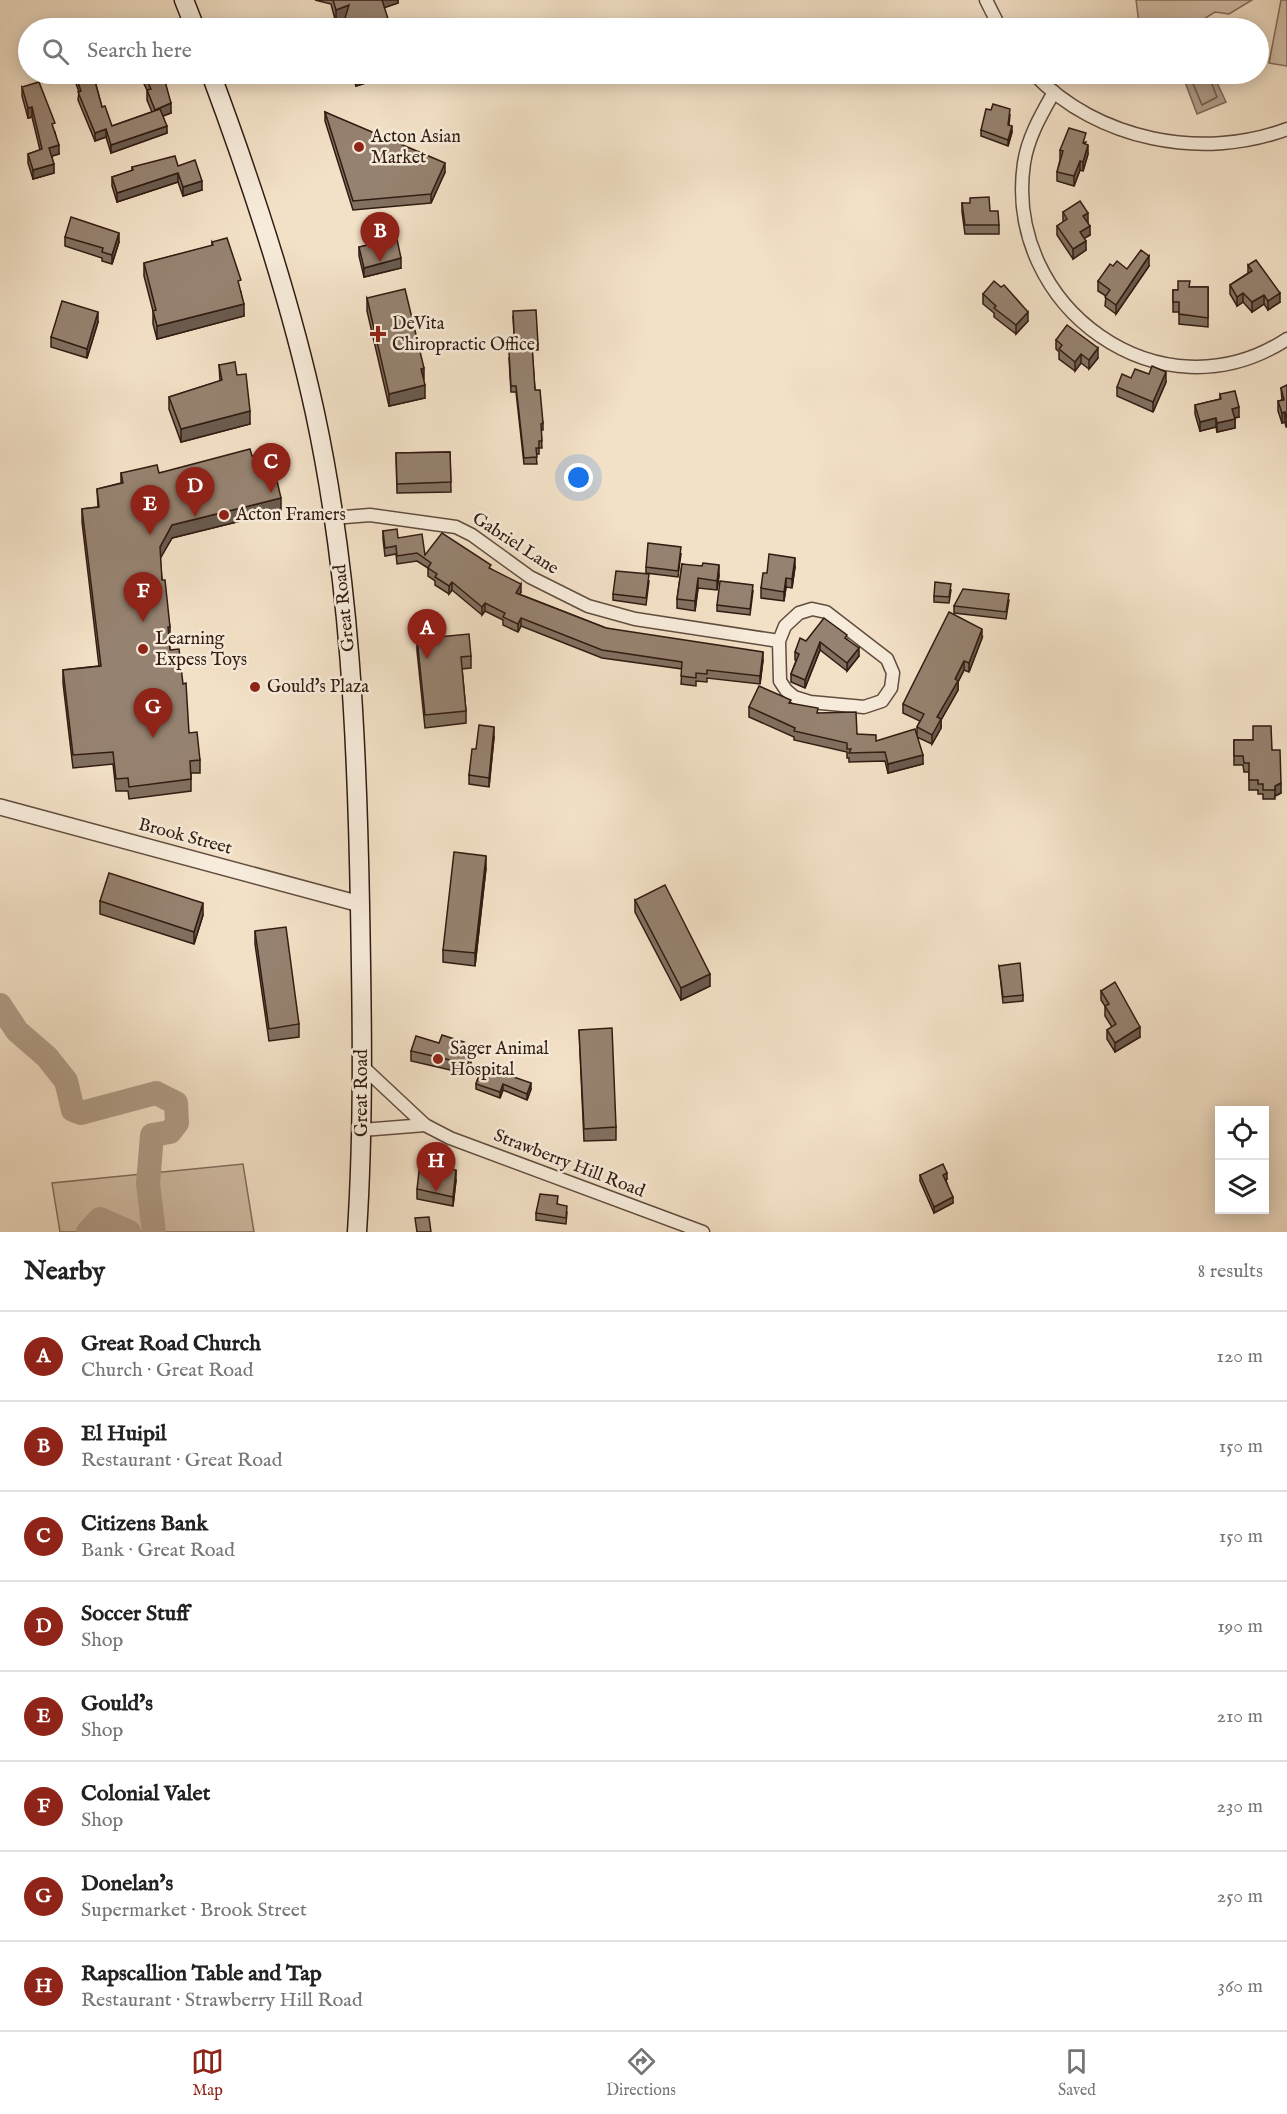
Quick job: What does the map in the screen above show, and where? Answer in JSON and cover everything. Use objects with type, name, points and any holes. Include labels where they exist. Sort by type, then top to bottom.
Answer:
[{"type":"main road","points":[[184,0],[191,18]]},
{"type":"main road","name":"Great Road","points":[[215,84],[242,156],[281,284],[315,412],[347,607],[354,717],[363,1067],[357,1232]]},
{"type":"street","points":[[986,0],[995,18]]},
{"type":"street","points":[[1045,84],[1054,92],[1102,120],[1143,137],[1165,142],[1207,146],[1230,144],[1287,129]]},
{"type":"street","points":[[1054,92],[1028,144],[1024,164],[1023,203],[1027,234],[1034,255],[1047,281],[1065,306],[1101,337],[1125,351],[1152,361],[1202,366],[1228,363],[1254,356],[1287,339]]},
{"type":"street","name":"Gabriel Lane","points":[[333,518],[370,515],[456,527],[472,535],[530,577],[588,606],[635,619],[779,640]]},
{"type":"street","points":[[812,609],[826,612],[887,659],[893,673],[891,688],[882,701],[864,707],[810,702],[794,697],[780,681],[779,640],[785,626],[799,613],[812,609]]},
{"type":"street","name":"Brook Street","points":[[0,807],[360,903]]},
{"type":"street","name":"Strawberry Hill Road","points":[[363,1067],[424,1125],[450,1138],[703,1232]]},
{"type":"street","points":[[362,1130],[424,1125]]},
{"type":"shaded area","points":[[1136,0],[1252,0],[1229,14],[1215,12],[1205,18],[1138,18]]},
{"type":"shaded area","points":[[1281,0],[1287,0],[1287,66],[1269,63]]},
{"type":"shaded area","points":[[243,1164],[254,1232],[60,1232],[52,1183]]},
{"type":"water","points":[[1186,84],[1218,84],[1226,102],[1197,114]]},
{"type":"building","points":[[333,0],[382,0],[388,18],[345,18],[349,5],[336,10]]},
{"type":"building","points":[[40,84],[55,123],[52,124],[59,145],[49,148],[54,164],[33,170],[28,154],[42,149],[32,107],[28,108],[22,87]]},
{"type":"building","points":[[79,84],[96,84],[102,107],[105,106],[112,126],[160,109],[167,126],[111,145],[106,129],[95,133],[78,92],[81,91]]},
{"type":"building","points":[[149,84],[166,84],[171,103],[155,110],[147,90],[151,89]]},
{"type":"building","points":[[993,104],[1010,109],[1008,125],[1012,126],[1008,140],[981,130],[986,109],[991,110]]},
{"type":"building","name":"Acton Asian Market","points":[[325,112],[445,163],[431,194],[353,201]]},
{"type":"building","points":[[1069,128],[1086,133],[1083,143],[1088,145],[1083,162],[1080,161],[1074,176],[1057,172],[1063,151],[1060,150]]},
{"type":"building","points":[[175,156],[178,166],[195,160],[202,181],[183,187],[178,173],[117,193],[112,177],[133,170],[132,167]]},
{"type":"building","points":[[989,197],[990,211],[998,211],[999,225],[965,225],[962,203],[970,203],[970,198]]},
{"type":"building","points":[[1080,201],[1088,213],[1083,216],[1090,226],[1080,232],[1086,241],[1073,249],[1057,226],[1067,219],[1063,212]]},
{"type":"building","points":[[71,217],[119,233],[112,255],[102,252],[103,248],[65,237]]},
{"type":"building","points":[[395,230],[401,258],[364,268],[359,247],[380,242],[378,234]]},
{"type":"building","points":[[227,238],[241,280],[238,281],[244,304],[157,326],[153,311],[156,310],[144,263],[213,245],[212,242]]},
{"type":"building","points":[[1141,250],[1149,256],[1116,305],[1105,297],[1110,290],[1098,281],[1110,264],[1113,266],[1117,261],[1127,269]]},
{"type":"building","points":[[1256,260],[1280,293],[1268,301],[1264,295],[1252,302],[1243,293],[1237,297],[1230,285],[1252,271],[1248,265]]},
{"type":"building","points":[[994,281],[1001,287],[1004,285],[1028,312],[1016,325],[994,308],[996,306],[983,294]]},
{"type":"building","points":[[1178,281],[1190,281],[1189,287],[1208,287],[1208,318],[1179,314],[1179,302],[1173,302],[1173,290],[1178,290]]},
{"type":"building","points":[[405,289],[424,368],[421,369],[425,385],[389,394],[367,298]]},
{"type":"building","points":[[62,301],[98,312],[87,349],[51,337]]},
{"type":"building","points":[[536,310],[538,344],[532,344],[535,390],[540,390],[542,441],[539,441],[539,448],[536,448],[537,457],[524,458],[516,386],[511,386],[509,352],[515,351],[513,311]]},
{"type":"building","points":[[1067,325],[1098,348],[1089,360],[1081,354],[1075,362],[1059,349],[1062,345],[1056,340]]},
{"type":"building","points":[[235,362],[237,375],[246,374],[250,411],[181,429],[169,397],[222,380],[219,365]]},
{"type":"building","points":[[1152,366],[1166,372],[1153,402],[1117,387],[1122,374],[1131,378],[1135,369],[1149,374]]},
{"type":"building","points":[[1287,385],[1286,417],[1278,401],[1284,400],[1281,388]]},
{"type":"building","points":[[1235,391],[1239,407],[1232,409],[1235,419],[1217,423],[1216,418],[1200,422],[1195,405],[1221,399],[1220,394]]},
{"type":"building","points":[[250,449],[252,456],[270,451],[281,498],[172,525],[160,547],[162,580],[165,580],[170,627],[168,627],[170,650],[179,649],[183,684],[186,683],[189,733],[197,732],[200,760],[190,761],[191,779],[129,787],[128,778],[116,779],[113,752],[73,755],[63,670],[101,666],[82,509],[99,507],[97,489],[123,483],[121,473],[157,465],[159,473]]},
{"type":"building","points":[[450,452],[451,482],[397,484],[396,453]]},
{"type":"building","points":[[397,529],[398,538],[422,534],[425,555],[442,533],[491,565],[489,568],[521,584],[516,593],[606,628],[763,652],[760,676],[707,670],[707,674],[696,673],[696,678],[681,676],[682,662],[602,650],[521,618],[518,624],[503,617],[505,613],[485,603],[482,607],[452,582],[449,586],[435,577],[437,574],[428,568],[431,563],[417,553],[397,556],[396,546],[385,548],[383,531]]},
{"type":"building","points":[[648,543],[681,547],[678,571],[646,567]]},
{"type":"building","points":[[769,554],[795,558],[792,579],[786,578],[784,592],[761,588],[763,573],[767,573]]},
{"type":"building","points":[[703,563],[719,565],[717,581],[698,578],[695,601],[677,599],[682,564],[702,566]]},
{"type":"building","points":[[616,571],[649,574],[646,598],[613,594]]},
{"type":"building","points":[[720,581],[753,585],[750,609],[717,605]]},
{"type":"building","points":[[935,582],[951,584],[949,597],[934,596]]},
{"type":"building","points":[[963,589],[1009,594],[1006,612],[954,606]]},
{"type":"building","points":[[949,612],[982,629],[969,663],[964,661],[955,679],[958,681],[937,717],[941,719],[932,735],[917,727],[924,714],[903,704]]},
{"type":"building","points":[[824,618],[847,635],[845,638],[859,648],[847,663],[820,642],[805,680],[791,674],[799,654],[795,652],[800,638],[806,641]]},
{"type":"building","points":[[469,634],[471,656],[461,657],[466,711],[425,715],[417,639]]},
{"type":"building","points":[[759,686],[791,700],[789,703],[818,708],[817,713],[856,712],[857,734],[876,735],[876,741],[915,729],[923,755],[888,764],[885,752],[849,753],[851,749],[847,749],[847,743],[794,731],[795,728],[749,707]]},
{"type":"building","points":[[479,725],[494,727],[489,778],[469,775],[472,749],[476,749]]},
{"type":"building","points":[[1253,726],[1271,726],[1272,750],[1280,750],[1281,783],[1275,786],[1275,790],[1263,790],[1263,784],[1258,784],[1258,780],[1249,780],[1249,763],[1244,763],[1243,756],[1234,756],[1234,740],[1253,740]]},
{"type":"building","points":[[454,852],[486,856],[475,953],[443,950]]},
{"type":"building","points":[[109,873],[203,903],[194,932],[100,901]]},
{"type":"building","points":[[665,885],[710,974],[681,988],[635,900]]},
{"type":"building","points":[[286,927],[299,1024],[269,1029],[255,931]]},
{"type":"building","points":[[1020,963],[1023,995],[1003,997],[999,966]]},
{"type":"building","points":[[1115,982],[1140,1027],[1115,1043],[1107,1030],[1116,1024],[1105,1006],[1109,1004],[1101,991]]},
{"type":"building","points":[[612,1028],[616,1127],[584,1129],[579,1030]]},
{"type":"building","points":[[442,1035],[464,1042],[461,1049],[471,1052],[468,1064],[411,1051],[416,1036],[439,1043]]},
{"type":"building","points":[[482,1066],[531,1083],[527,1094],[503,1084],[500,1092],[476,1084]]},
{"type":"building","points":[[420,1163],[456,1170],[453,1197],[417,1189]]},
{"type":"building","points":[[943,1164],[947,1173],[943,1175],[953,1197],[934,1207],[920,1175]]},
{"type":"building","points":[[540,1194],[558,1196],[557,1204],[567,1206],[566,1218],[536,1213]]},
{"type":"building","points":[[429,1217],[431,1232],[417,1232],[415,1218]]},
{"type":"waterway","points":[[0,1005],[17,1031],[47,1057],[66,1081],[73,1110],[81,1113],[156,1093],[176,1103],[177,1123],[170,1132],[152,1135],[148,1184],[154,1232]]},
{"type":"waterway","points":[[88,1232],[100,1219],[129,1232]]},
{"type":"place","name":"Acton Asian Market","points":[[359,147]]},
{"type":"place","name":"El Huipil","points":[[380,262]]},
{"type":"place","name":"DeVita Chiropractic Office","points":[[378,334]]},
{"type":"place","name":"Citizens Bank","points":[[271,493]]},
{"type":"place","name":"Acton Framers","points":[[224,515]]},
{"type":"place","name":"Soccer Stuff","points":[[195,517]]},
{"type":"place","name":"Gould's","points":[[150,535]]},
{"type":"place","name":"Colonial Valet","points":[[143,622]]},
{"type":"place","name":"Learning Expess Toys","points":[[143,649]]},
{"type":"place","name":"Great Road Church","points":[[427,659]]},
{"type":"place","name":"Gould's Plaza","points":[[255,687]]},
{"type":"place","name":"Donelan's","points":[[153,738]]},
{"type":"place","name":"Sager Animal Hospital","points":[[438,1059]]},
{"type":"place","name":"Rapscallion Table and Tap","points":[[436,1192]]}]
